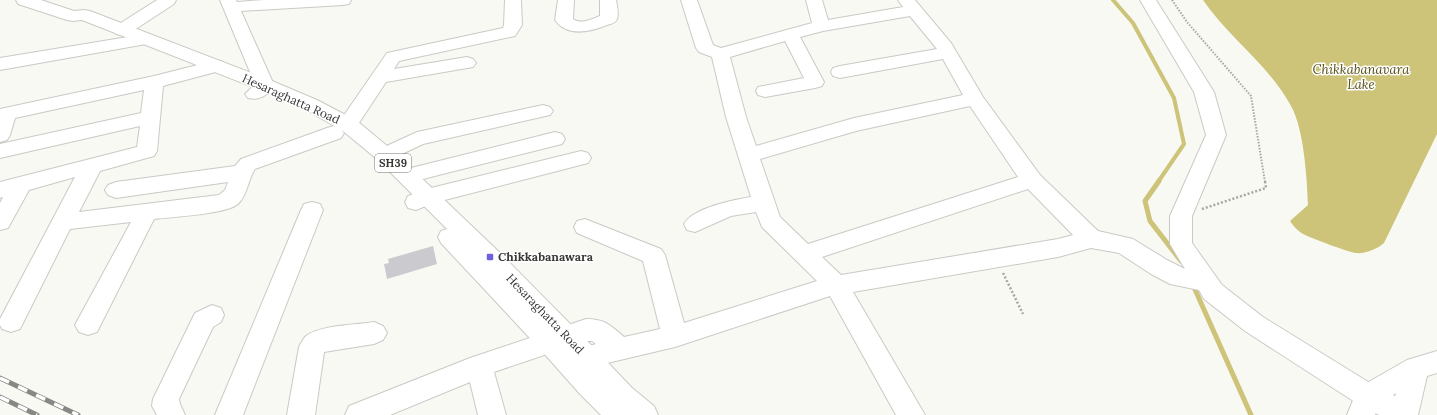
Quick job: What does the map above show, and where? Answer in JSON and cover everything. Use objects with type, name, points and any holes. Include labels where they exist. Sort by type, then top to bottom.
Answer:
[{"type":"street","points":[[24,0],[72,16],[71,22],[131,37],[208,68],[260,90],[273,101],[341,128],[365,155],[421,199],[558,339],[578,360],[589,386],[620,415]]},
{"type":"street","points":[[0,64],[131,37],[168,0]]},
{"type":"street","points":[[260,90],[232,2],[343,0]]},
{"type":"street","points":[[63,222],[229,201],[234,196],[241,173],[248,164],[341,128],[380,77],[393,57],[509,32],[513,25],[513,0]]},
{"type":"street","points":[[566,0],[564,20],[567,24],[584,27],[598,24],[609,18],[608,0]]},
{"type":"street","points":[[689,0],[705,48],[720,54],[821,26],[910,5],[948,52],[975,99],[1032,180],[1090,239]]},
{"type":"street","points":[[814,0],[821,26]]},
{"type":"street","points":[[1148,0],[1204,92],[1216,135],[1181,216],[1181,244],[1196,280]]},
{"type":"street","points":[[765,91],[815,82],[790,34]]},
{"type":"street","points":[[840,72],[948,52]]},
{"type":"street","points":[[720,54],[736,117],[770,221],[836,285],[911,415]]},
{"type":"street","points":[[380,77],[467,63]]},
{"type":"street","points":[[0,135],[3,114],[154,82],[208,68]]},
{"type":"street","points":[[0,190],[147,151],[154,82]]},
{"type":"street","points":[[749,155],[854,125],[975,99]]},
{"type":"street","points":[[385,155],[417,139],[543,111]]},
{"type":"street","points":[[0,151],[150,117]]},
{"type":"street","name":"Hesaraghatta Road","points":[[341,128],[385,155],[407,176],[421,199]]},
{"type":"street","points":[[407,176],[555,139]]},
{"type":"street","points":[[421,199],[581,158]]},
{"type":"street","points":[[11,322],[90,167]]},
{"type":"street","points":[[116,190],[241,173]]},
{"type":"street","points":[[804,254],[1032,180]]},
{"type":"street","points":[[0,222],[21,185]]},
{"type":"street","points":[[695,224],[727,209],[764,203]]},
{"type":"street","points":[[229,415],[312,210]]},
{"type":"street","points":[[88,325],[147,212]]},
{"type":"street","points":[[585,227],[653,255],[675,336]]},
{"type":"street","points":[[578,360],[675,336],[836,285],[1058,248],[1090,239],[1125,245],[1159,267],[1196,280],[1365,406],[1404,415],[1427,365]]},
{"type":"street","points":[[171,415],[166,406],[166,399],[204,320],[212,315]]},
{"type":"street","points":[[359,415],[479,366],[586,330],[598,330],[619,349]]},
{"type":"street","points":[[301,415],[312,347],[316,343],[323,340],[374,333]]},
{"type":"street","name":"Hesaraghatta Road","points":[[578,360],[644,415]]},
{"type":"street","points":[[1365,406],[1427,365]]},
{"type":"street","points":[[479,366],[492,415]]},
{"type":"path","points":[[996,258],[1023,314]]},
{"type":"water","name":"Chikkabanavara Lake","points":[[1203,0],[1437,0],[1437,134],[1384,243],[1367,252],[1356,253],[1330,245],[1303,234],[1296,229],[1290,221],[1308,205],[1307,181],[1302,140],[1295,116],[1291,106],[1272,77],[1213,14]]},
{"type":"building","points":[[433,246],[437,264],[387,279],[384,264],[389,263],[388,259]]},
{"type":"waterway","points":[[1113,0],[1133,23],[1174,98],[1184,144],[1158,182]]},
{"type":"waterway","points":[[1159,181],[1145,201],[1150,221],[1181,261]]},
{"type":"waterway","points":[[1193,285],[1251,415]]},
{"type":"railway","points":[[0,378],[78,415]]},
{"type":"railway","points":[[0,397],[37,415]]},
{"type":"place","name":"Chikkabanawara","points":[[490,257]]}]
